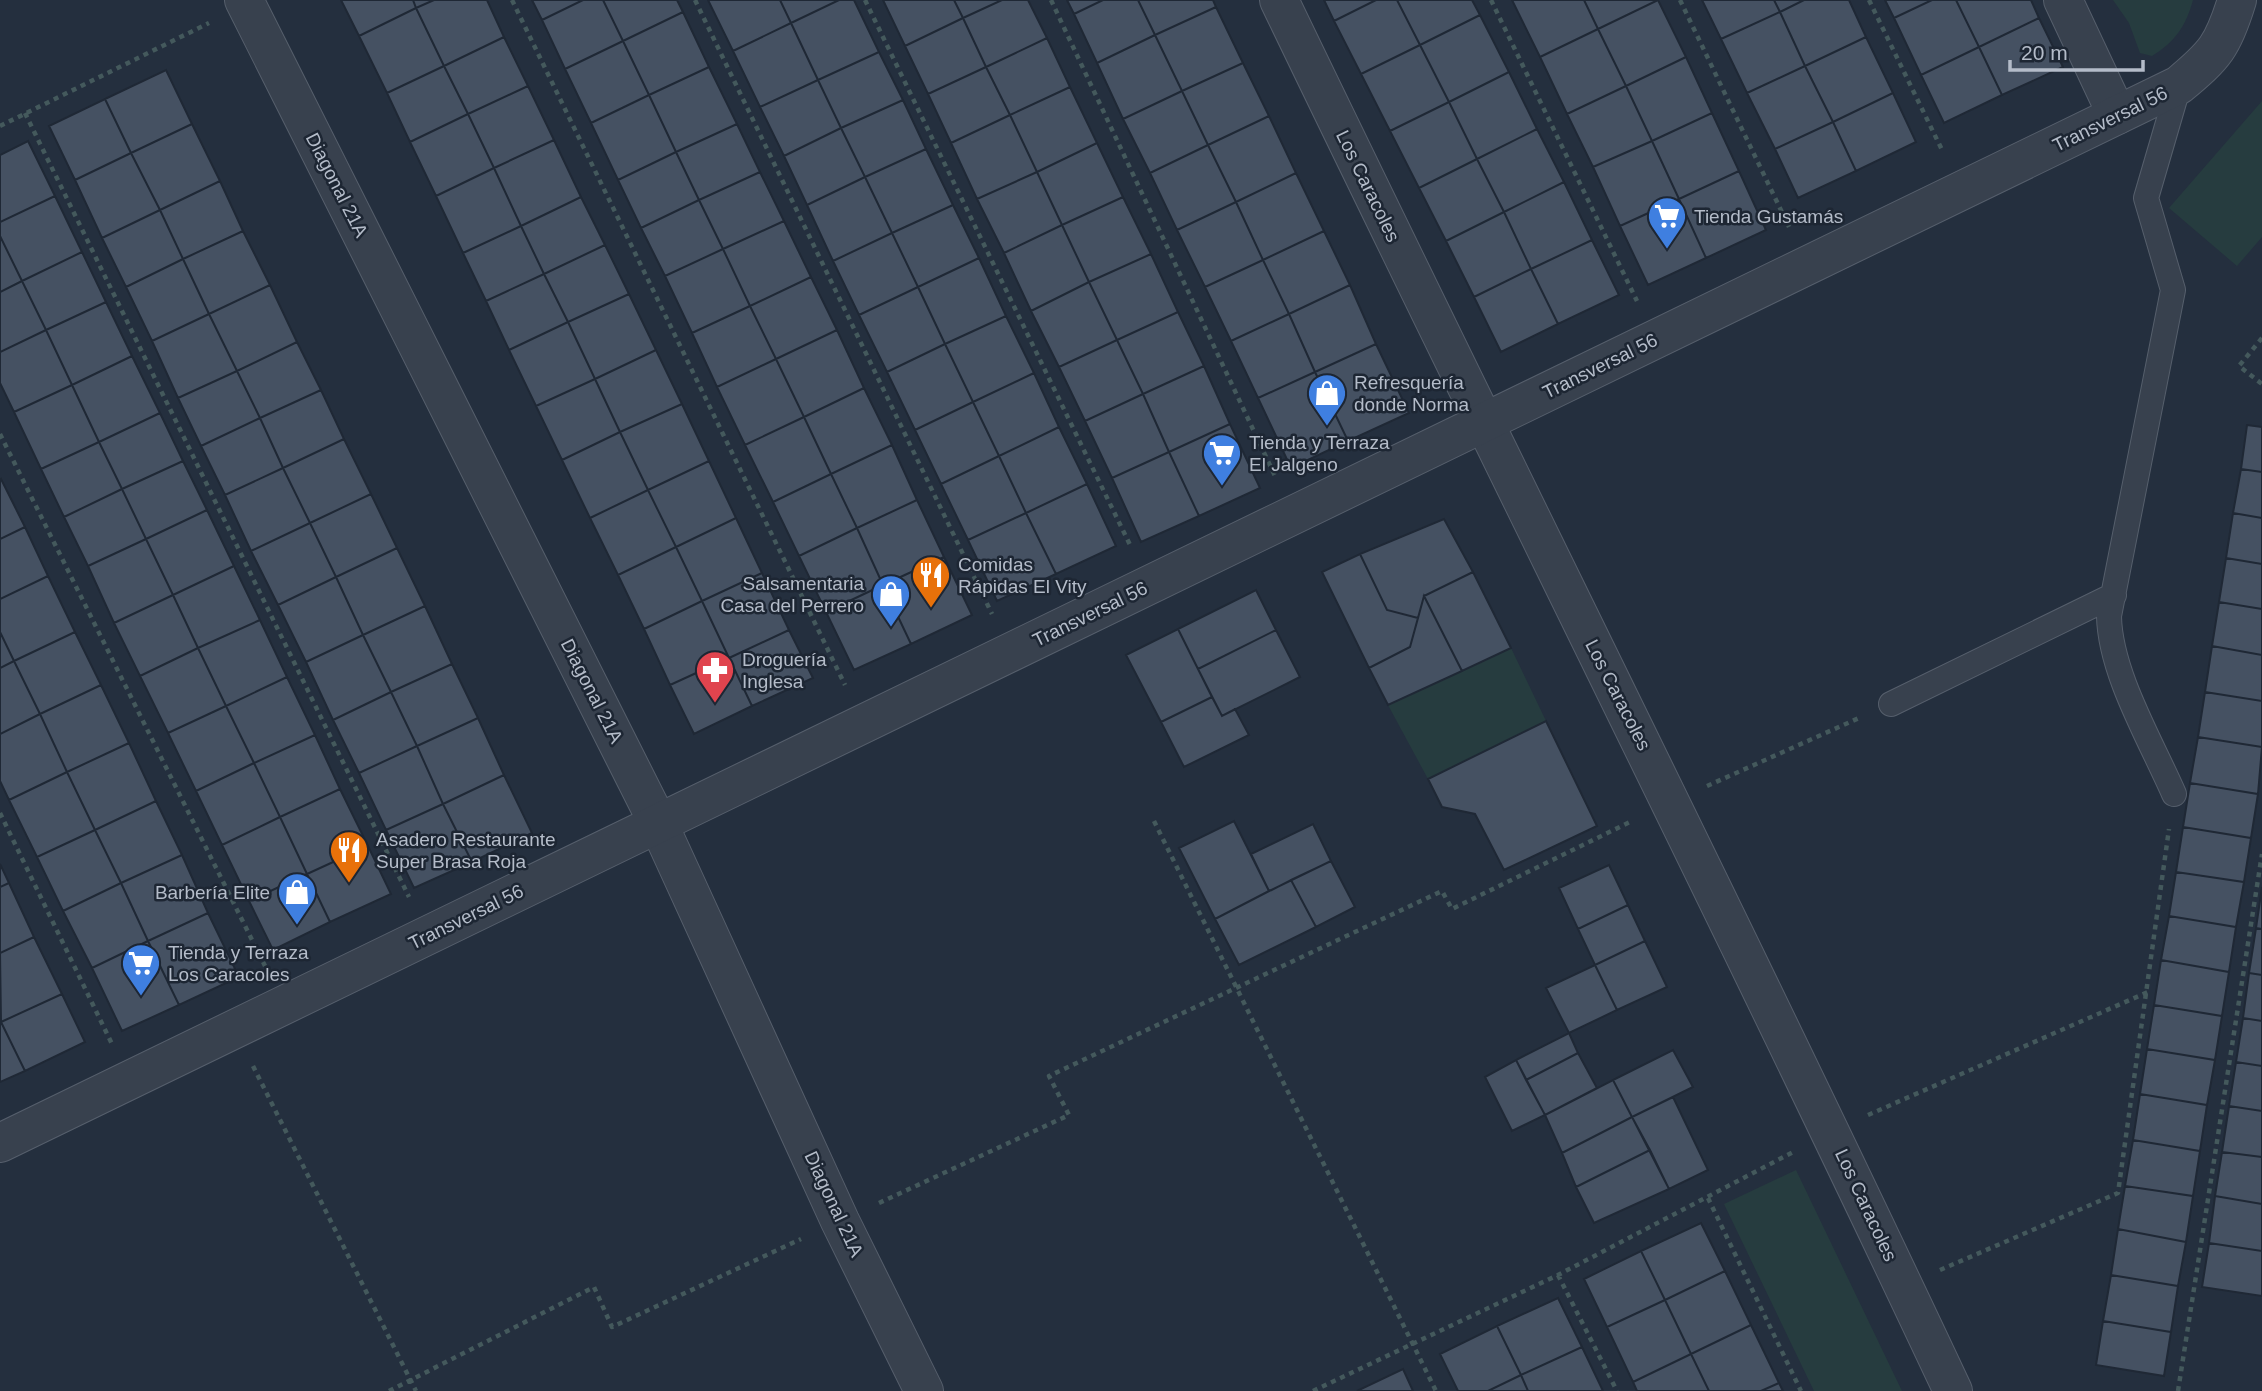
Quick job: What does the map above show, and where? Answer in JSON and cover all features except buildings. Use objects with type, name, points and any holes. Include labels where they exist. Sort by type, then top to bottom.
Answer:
[{"type":"street","name":"Los Caracoles","points":[[1279,0],[1831,1132],[1953,1391]]},
{"type":"street","points":[[2063,0],[2117,115]]},
{"type":"street","name":"Transversal 56","points":[[0,1143],[2179,85],[2212,58],[2229,25],[2237,0]]},
{"type":"street","name":"Diagonal 21A","points":[[245,3],[658,823],[840,1221],[924,1391]]},
{"type":"lane","points":[[2174,794],[2109,638],[2109,616],[2173,290],[2146,198],[2179,85]]},
{"type":"lane","points":[[1891,704],[2114,595]]},
{"type":"path","points":[[512,0],[864,723]]},
{"type":"path","points":[[695,0],[1010,653]]},
{"type":"path","points":[[866,0],[1149,585]]},
{"type":"path","points":[[1051,0],[1293,515]]},
{"type":"path","points":[[1491,0],[1656,339]]},
{"type":"path","points":[[1680,0],[1807,265]]},
{"type":"path","points":[[1869,0],[1962,191]]},
{"type":"path","points":[[0,126],[245,3]]},
{"type":"path","points":[[25,113],[428,935]]},
{"type":"path","points":[[2262,338],[2239,366],[2262,384]]},
{"type":"path","points":[[0,434],[285,1005]]},
{"type":"path","points":[[389,1391],[594,1287],[612,1327],[1069,1115],[1049,1076],[1237,985],[1442,891],[1452,909],[1671,802],[1891,704]]},
{"type":"path","points":[[1904,1286],[2118,1193],[2174,794]]},
{"type":"path","points":[[0,813],[129,1080]]},
{"type":"path","points":[[1154,821],[1436,1391]]},
{"type":"path","points":[[2178,1391],[2262,854]]},
{"type":"path","points":[[1313,1391],[1558,1275],[1831,1132],[2148,992]]},
{"type":"path","points":[[235,1029],[416,1391]]},
{"type":"path","points":[[1708,1198],[1801,1391]]},
{"type":"path","points":[[1558,1275],[1617,1391]]},
{"type":"green space","points":[[2113,0],[2193,0],[2187,18],[2178,32],[2152,56],[2140,53],[2129,23]]},
{"type":"green space","points":[[2262,101],[2262,237],[2237,266],[2169,208]]},
{"type":"green space","points":[[1511,648],[1546,721],[1428,779],[1388,705]]},
{"type":"green space","points":[[1796,1170],[1902,1391],[1814,1391],[1724,1204]]},
{"type":"place","name":"Tienda Gustamás","points":[[1667,250]]},
{"type":"place","name":"Refresquería donde Norma","points":[[1327,427]]},
{"type":"place","name":"Tienda y Terraza El Jalgeno","points":[[1222,487]]},
{"type":"place","name":"Comidas Rápidas El Vity","points":[[931,609]]},
{"type":"place","name":"Salsamentaria Casa del Perrero","points":[[891,628]]},
{"type":"place","name":"Droguería Inglesa","points":[[715,704]]},
{"type":"place","name":"Asadero Restaurante Super Brasa Roja","points":[[349,884]]},
{"type":"place","name":"Barbería Elite","points":[[297,926]]},
{"type":"place","name":"Tienda y Terraza Los Caracoles","points":[[141,997]]}]
